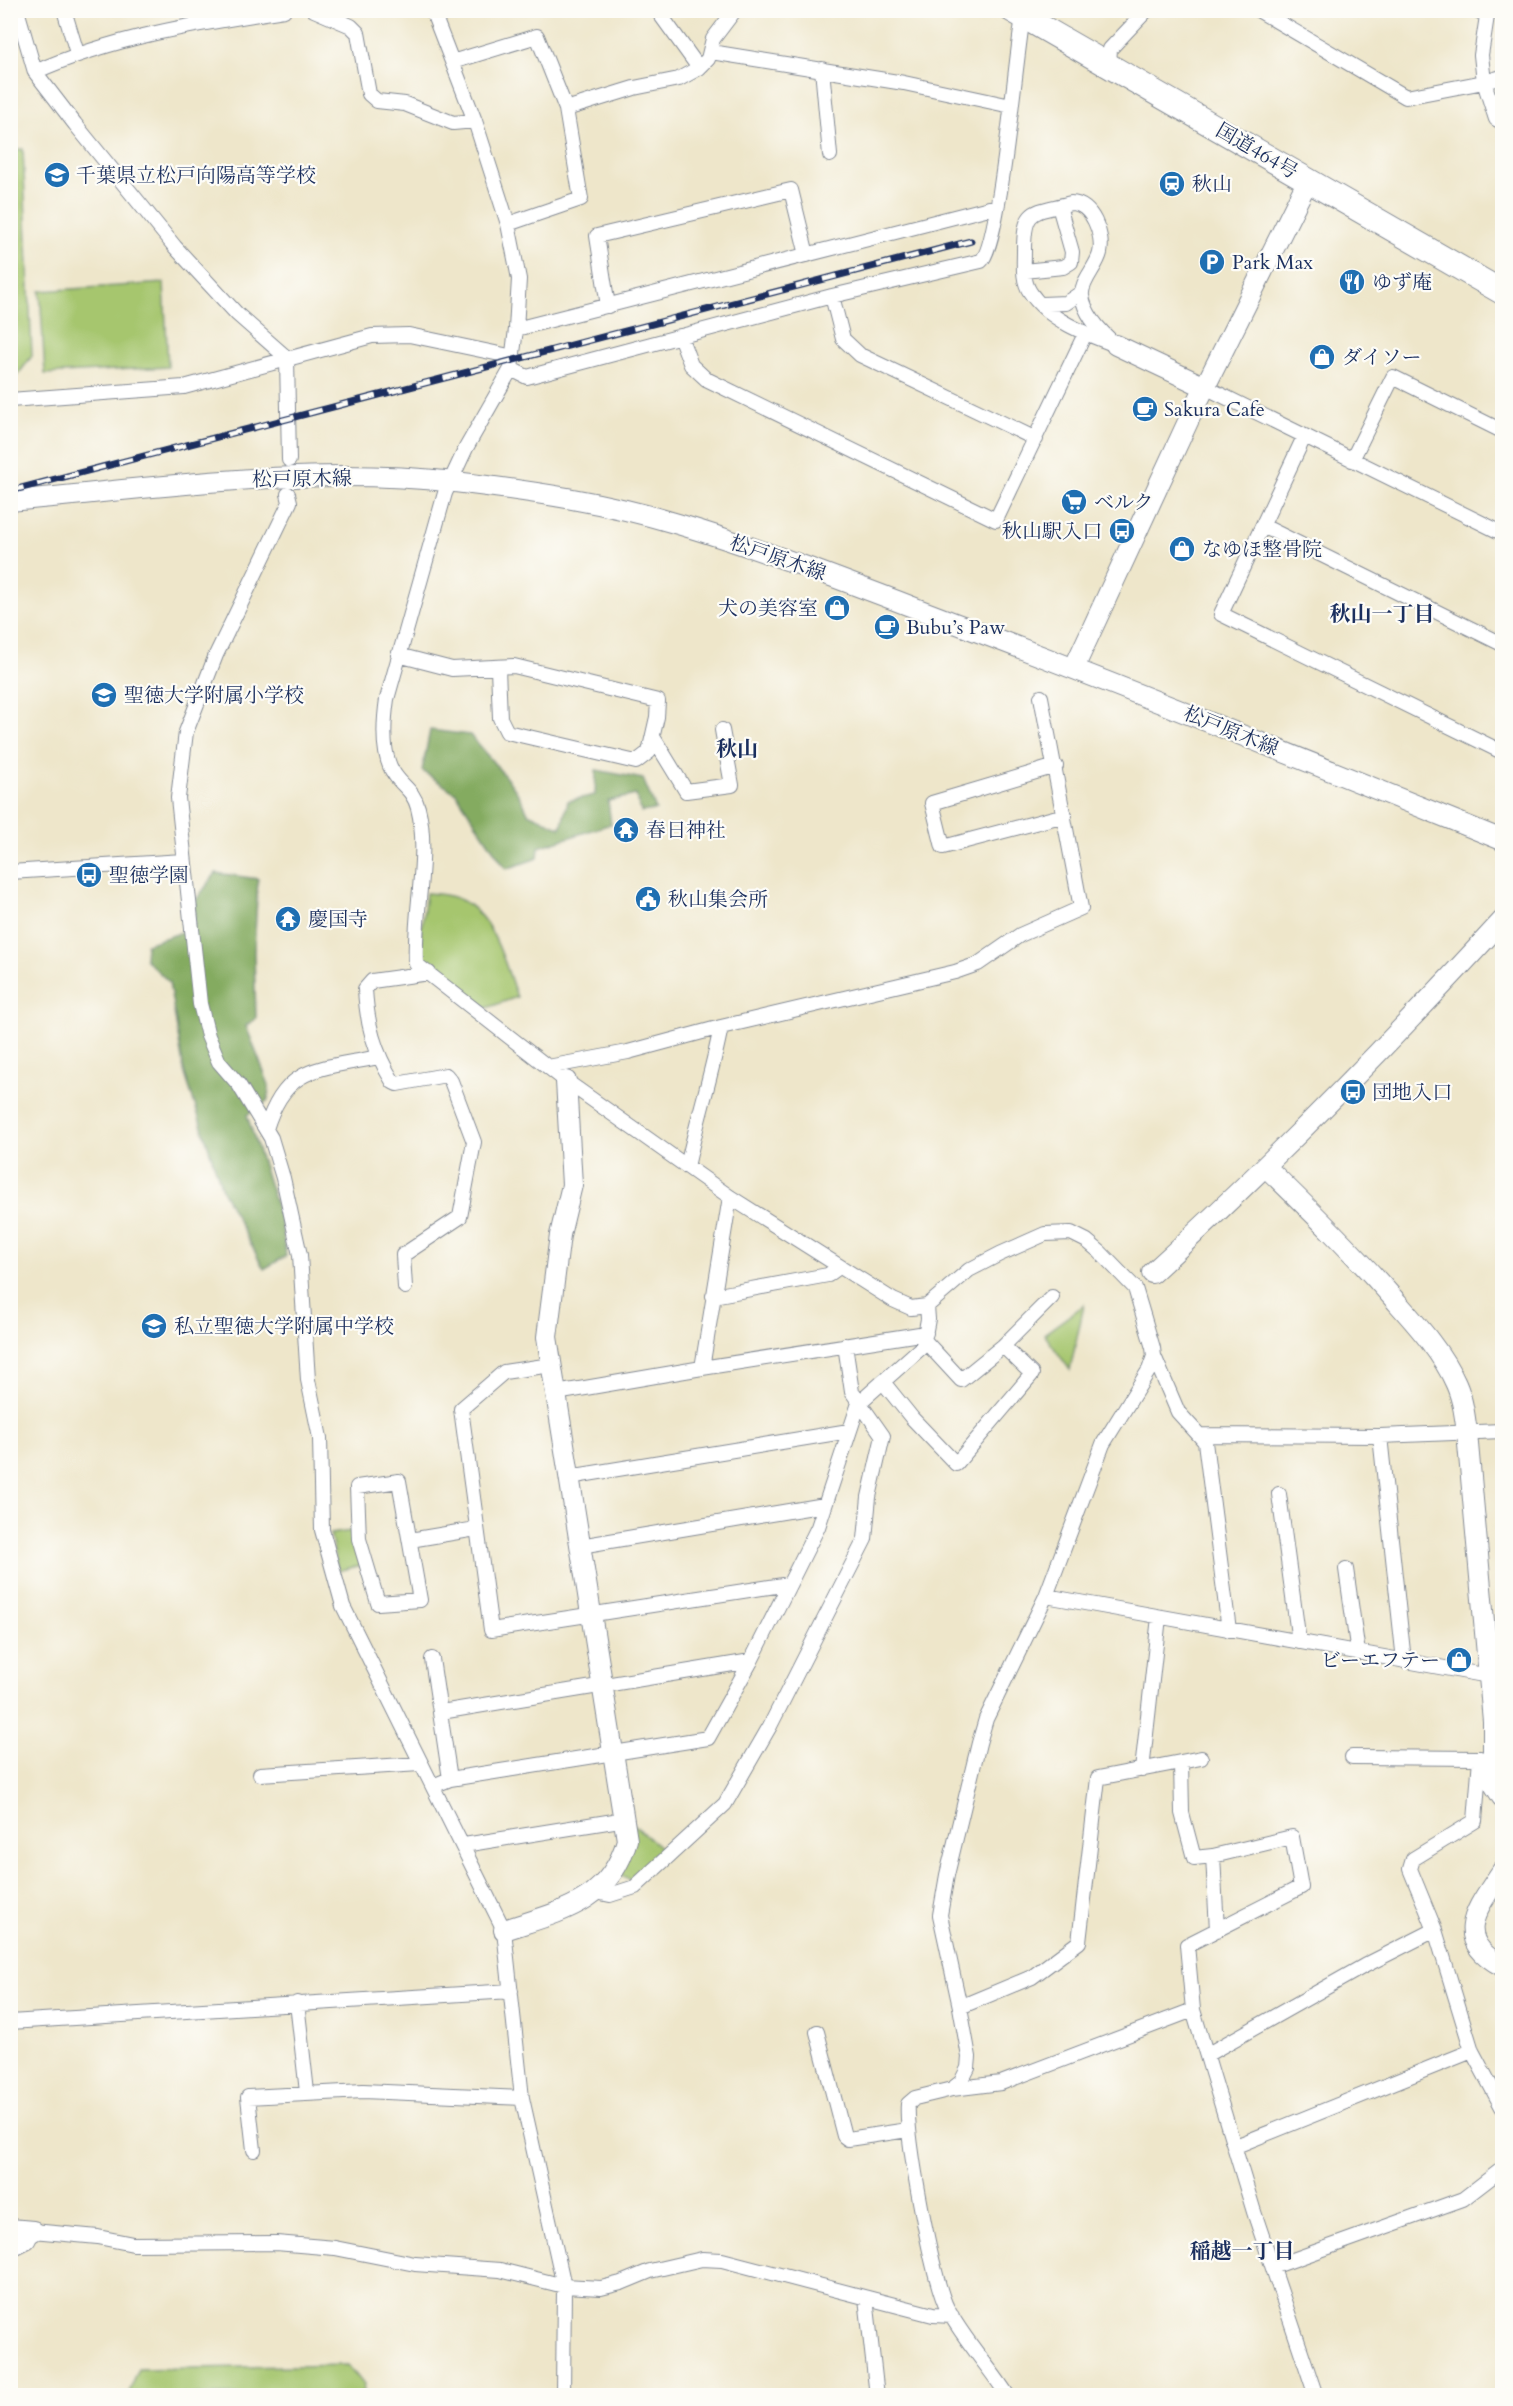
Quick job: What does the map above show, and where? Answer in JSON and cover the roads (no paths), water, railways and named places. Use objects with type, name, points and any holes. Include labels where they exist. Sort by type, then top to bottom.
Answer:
[{"type":"highway","name":"国道464号","points":[[1026,15],[1503,292]]},
{"type":"street","points":[[17,10],[35,72],[175,247],[237,314],[287,358],[289,460]]},
{"type":"street","points":[[64,10],[77,54]]},
{"type":"street","points":[[35,72],[77,54],[121,41],[284,10]]},
{"type":"street","points":[[314,10],[351,26],[358,33],[369,94],[377,101],[405,104],[453,123],[475,121]]},
{"type":"street","points":[[432,10],[475,121],[508,225],[519,279],[513,363],[450,482],[398,654],[387,699],[385,737],[391,768],[395,776],[410,789],[418,809],[422,848],[415,937],[416,963],[566,1080],[730,1197],[893,1300],[912,1308],[927,1306],[969,1270],[1045,1234],[1071,1233],[1087,1241],[1128,1279],[1138,1294],[1154,1356],[1178,1412],[1205,1442],[1229,1629]]},
{"type":"street","points":[[657,10],[699,68]]},
{"type":"street","points":[[566,109],[634,88],[679,79],[699,68],[708,59],[713,39],[735,10]]},
{"type":"street","points":[[1108,64],[1110,50],[1147,10]]},
{"type":"street","points":[[1258,10],[1406,97],[1503,77]]},
{"type":"street","points":[[1484,12],[1481,55],[1485,82],[1496,119],[1503,122]]},
{"type":"street","points":[[10,400],[184,387],[372,336],[398,334],[513,363],[528,377],[832,296],[981,261],[986,257],[990,244],[997,206],[1026,15]]},
{"type":"street","points":[[452,62],[537,36],[566,109],[581,200],[508,225]]},
{"type":"street","points":[[711,52],[822,69],[1011,106]]},
{"type":"street","points":[[822,69],[830,155]]},
{"type":"street","points":[[1074,668],[1205,387],[1308,180]]},
{"type":"street","points":[[608,306],[597,236],[791,190],[807,255]]},
{"type":"street","points":[[1042,304],[1066,303],[1082,292],[1100,254],[1100,240],[1093,217],[1077,203],[1032,213],[1028,219],[1024,232],[1024,271],[1029,291],[1042,304],[1085,334],[1116,345],[1205,387],[1503,533]]},
{"type":"street","points":[[516,329],[997,206]]},
{"type":"street","points":[[1024,271],[1063,267],[1071,262],[1072,252],[1059,206]]},
{"type":"street","points":[[1082,292],[1085,305],[1099,329],[1116,345]]},
{"type":"street","points":[[832,296],[843,339],[860,355],[1036,439]]},
{"type":"street","points":[[680,336],[691,365],[706,379],[996,520],[1085,334]]},
{"type":"street","points":[[1352,459],[1393,377],[1503,430]]},
{"type":"street","points":[[1304,437],[1221,614],[1503,752]]},
{"type":"street","name":"松戸原木線","points":[[10,501],[283,478],[342,476],[450,482],[561,496],[675,523],[786,560],[1074,668],[1503,840]]},
{"type":"street","points":[[288,494],[290,502],[216,655],[186,732],[178,798],[200,1004],[208,1036],[219,1062],[239,1085],[272,1138],[283,1178],[300,1255],[308,1380],[320,1438],[322,1530],[343,1606],[420,1764],[464,1845],[504,1930],[522,2098],[564,2286],[563,2396]]},
{"type":"street","points":[[1263,526],[1503,644]]},
{"type":"street","points":[[398,654],[452,669],[514,666],[658,701],[650,752],[636,762],[507,732],[500,718],[498,668]]},
{"type":"street","points":[[548,1066],[628,1052],[721,1027],[908,985],[978,964],[1020,935],[1082,908],[1041,697]]},
{"type":"street","points":[[653,737],[686,791],[732,785],[722,730]]},
{"type":"street","points":[[1056,766],[932,803],[943,847],[1065,815]]},
{"type":"street","points":[[10,872],[183,861]]},
{"type":"street","points":[[1138,1294],[1145,1279],[1266,1167],[1392,1042],[1503,921]]},
{"type":"street","points":[[405,1287],[403,1254],[460,1217],[474,1142],[451,1081],[446,1075],[397,1084],[393,1082],[378,1057],[367,1021],[365,989],[372,981],[429,974]]},
{"type":"street","points":[[687,1167],[702,1096],[712,1072],[721,1027]]},
{"type":"street","points":[[266,1129],[274,1104],[296,1079],[307,1072],[378,1057]]},
{"type":"street","points":[[504,1930],[569,1909],[596,1892],[616,1871],[627,1840],[626,1819],[580,1546],[551,1365],[547,1326],[560,1235],[572,1185],[566,1080]]},
{"type":"street","points":[[1266,1167],[1348,1247],[1432,1344],[1457,1385],[1463,1404],[1493,1720],[1475,1821],[1413,1859],[1410,1869],[1435,1930],[1472,2051],[1503,2107]]},
{"type":"street","points":[[702,1368],[730,1197]]},
{"type":"street","points":[[713,1296],[828,1275],[839,1267]]},
{"type":"street","points":[[925,1337],[961,1380],[1003,1346],[1052,1297]]},
{"type":"street","points":[[433,1786],[450,1779],[708,1738],[751,1661],[818,1527],[860,1403],[923,1347],[927,1306]]},
{"type":"street","points":[[556,1393],[845,1345],[925,1337]]},
{"type":"street","points":[[596,1892],[610,1895],[635,1887],[725,1804],[770,1726],[865,1539],[869,1497],[883,1436],[852,1392],[845,1345]]},
{"type":"street","points":[[883,1382],[912,1418],[956,1464],[1032,1374],[1003,1346]]},
{"type":"street","points":[[952,2089],[965,2076],[969,2056],[940,1915],[946,1875],[986,1719],[1046,1596],[1102,1444],[1154,1356]]},
{"type":"street","points":[[551,1365],[504,1372],[461,1409],[491,1630],[789,1584]]},
{"type":"street","points":[[569,1477],[849,1431]]},
{"type":"street","points":[[1199,1435],[1380,1436],[1503,1431]]},
{"type":"street","points":[[1380,1436],[1404,1661]]},
{"type":"street","points":[[399,1481],[410,1540],[420,1600],[378,1603],[358,1539],[357,1486],[399,1481]]},
{"type":"street","points":[[1279,1494],[1299,1642]]},
{"type":"street","points":[[580,1546],[825,1505]]},
{"type":"street","points":[[410,1540],[476,1529]]},
{"type":"street","points":[[1346,1569],[1358,1653]]},
{"type":"street","points":[[1046,1596],[1489,1676]]},
{"type":"street","points":[[1142,1770],[1159,1617]]},
{"type":"street","points":[[432,1659],[450,1779]]},
{"type":"street","points":[[441,1712],[751,1661]]},
{"type":"street","points":[[1352,1757],[1486,1758]]},
{"type":"street","points":[[960,2007],[1032,1977],[1078,1942],[1098,1778],[1201,1758]]},
{"type":"street","points":[[1486,1758],[1493,1783],[1503,1797]]},
{"type":"street","points":[[1181,1762],[1182,1813],[1194,1858],[1213,1856],[1292,1837],[1301,1887],[1187,1945],[1193,2010],[1273,2267],[1316,2396]]},
{"type":"street","points":[[260,1774],[420,1764]]},
{"type":"street","points":[[464,1845],[626,1819]]},
{"type":"street","points":[[1213,1856],[1217,1930]]},
{"type":"street","points":[[1503,1871],[1474,1914],[1472,1936],[1481,1951],[1503,1966]]},
{"type":"street","points":[[1208,2054],[1364,1966],[1435,1930]]},
{"type":"street","points":[[10,2022],[511,1990]]},
{"type":"street","points":[[297,2003],[307,2092]]},
{"type":"street","points":[[1008,2396],[945,2306],[908,2130],[908,2104],[915,2098],[952,2089],[1001,2083],[1193,2010]]},
{"type":"street","points":[[817,2032],[844,2136],[848,2139],[908,2130]]},
{"type":"street","points":[[1236,2146],[1472,2051]]},
{"type":"street","points":[[254,2150],[248,2097],[307,2092],[363,2091],[522,2098]]},
{"type":"street","points":[[1273,2267],[1462,2199],[1503,2169]]},
{"type":"street","points":[[10,2229],[98,2237],[133,2244],[276,2242],[335,2248],[415,2264],[500,2270],[564,2286],[601,2288],[621,2283],[650,2271],[702,2259],[739,2264],[933,2315],[952,2316]]},
{"type":"street","points":[[10,2250],[28,2241],[33,2231]]},
{"type":"street","points":[[866,2298],[877,2396]]},
{"type":"railway","points":[[10,491],[971,241]]},
{"type":"place","name":"千葉県立松戸向陽高等学校","points":[[57,175]]},
{"type":"place","name":"秋山","points":[[1172,184]]},
{"type":"place","name":"Park Max","points":[[1212,262]]},
{"type":"place","name":"ゆず庵","points":[[1352,282]]},
{"type":"place","name":"ダイソー","points":[[1322,357]]},
{"type":"place","name":"Sakura Cafe","points":[[1145,409]]},
{"type":"place","name":"ベルク","points":[[1074,502]]},
{"type":"place","name":"秋山駅入口","points":[[1122,531]]},
{"type":"place","name":"なゆほ整骨院","points":[[1182,549]]},
{"type":"place","name":"犬の美容室","points":[[837,608]]},
{"type":"place","name":"Bubu’s Paw","points":[[887,627]]},
{"type":"place","name":"聖徳大学附属小学校","points":[[104,695]]},
{"type":"place","name":"春日神社","points":[[626,830]]},
{"type":"place","name":"聖徳学園","points":[[89,875]]},
{"type":"place","name":"秋山集会所","points":[[648,899]]},
{"type":"place","name":"慶国寺","points":[[288,919]]},
{"type":"place","name":"団地入口","points":[[1353,1092]]},
{"type":"place","name":"私立聖徳大学附属中学校","points":[[154,1326]]},
{"type":"place","name":"ビーエフテー","points":[[1459,1660]]},
{"type":"district","name":"秋山一丁目","points":[[1382,614]]},
{"type":"district","name":"秋山","points":[[737,749]]},
{"type":"district","name":"稲越一丁目","points":[[1242,2251]]}]
